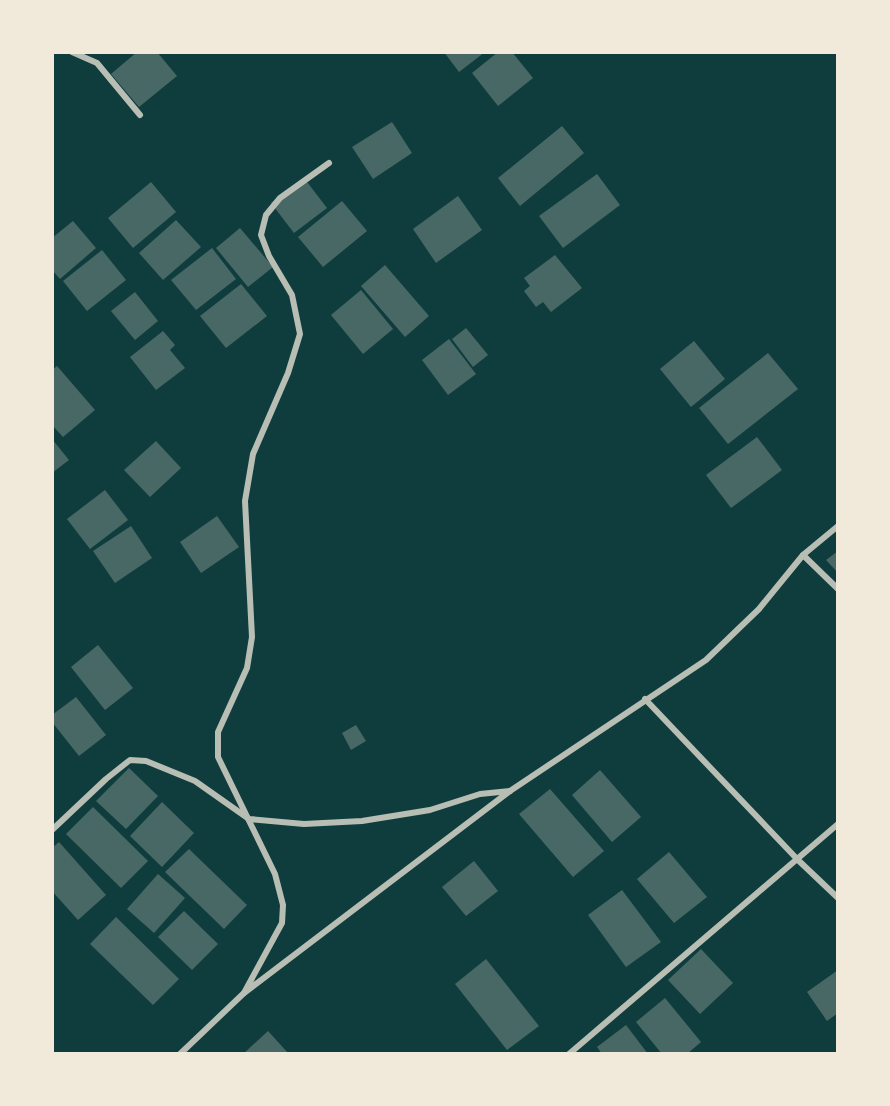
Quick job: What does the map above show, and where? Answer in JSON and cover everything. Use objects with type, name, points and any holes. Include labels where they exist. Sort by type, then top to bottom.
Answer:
[{"type":"street","points":[[72,52],[97,63],[140,115]]},
{"type":"street","points":[[244,993],[282,923],[282,905],[275,874],[218,757],[218,732],[247,668],[252,637],[245,501],[253,454],[288,373],[300,334],[292,296],[269,256],[261,235],[266,215],[280,198],[329,163]]},
{"type":"street","points":[[180,1053],[244,993],[510,791],[706,660],[759,609],[803,555],[837,526]]},
{"type":"street","points":[[803,555],[837,589]]},
{"type":"street","points":[[645,699],[837,898]]},
{"type":"street","points":[[52,830],[106,778],[130,760],[146,761],[195,781],[249,819],[304,824],[362,821],[430,810],[480,794],[510,791]]},
{"type":"street","points":[[569,1053],[798,860],[837,824]]},
{"type":"building","points":[[137,52],[157,52],[177,76],[139,107],[111,74]]},
{"type":"building","points":[[444,52],[485,52],[459,72]]},
{"type":"building","points":[[498,52],[512,52],[533,78],[498,106],[472,73]]},
{"type":"building","points":[[392,122],[412,153],[373,179],[352,147]]},
{"type":"building","points":[[562,126],[584,153],[520,206],[498,178]]},
{"type":"building","points":[[597,174],[620,205],[563,248],[539,216]]},
{"type":"building","points":[[304,178],[327,208],[294,233],[271,203]]},
{"type":"building","points":[[151,182],[176,212],[133,248],[108,218]]},
{"type":"building","points":[[458,196],[482,230],[436,263],[413,229]]},
{"type":"building","points":[[342,201],[367,231],[323,267],[298,237]]},
{"type":"building","points":[[176,220],[201,247],[163,280],[139,253]]},
{"type":"building","points":[[73,221],[96,248],[60,279],[52,270],[52,238]]},
{"type":"building","points":[[240,228],[273,267],[248,287],[216,248]]},
{"type":"building","points":[[212,248],[236,279],[196,310],[171,280]]},
{"type":"building","points":[[102,250],[126,280],[87,311],[63,281]]},
{"type":"building","points":[[555,255],[582,288],[551,312],[543,302],[536,307],[524,291],[530,286],[524,278]]},
{"type":"building","points":[[385,265],[429,316],[405,337],[361,286]]},
{"type":"building","points":[[241,284],[267,316],[226,348],[200,316]]},
{"type":"building","points":[[361,290],[393,329],[363,354],[331,315]]},
{"type":"building","points":[[135,292],[158,321],[135,340],[111,311]]},
{"type":"building","points":[[466,328],[488,355],[473,367],[452,339]]},
{"type":"building","points":[[163,331],[175,345],[170,350],[185,368],[156,390],[130,357]]},
{"type":"building","points":[[449,339],[476,374],[448,395],[422,360]]},
{"type":"building","points":[[694,341],[725,379],[691,407],[660,369]]},
{"type":"building","points":[[768,353],[798,389],[728,444],[699,408]]},
{"type":"building","points":[[57,366],[95,410],[63,437],[52,425],[52,370]]},
{"type":"building","points":[[757,437],[782,470],[731,508],[706,475]]},
{"type":"building","points":[[52,439],[69,460],[52,473]]},
{"type":"building","points":[[156,441],[181,468],[150,497],[124,470]]},
{"type":"building","points":[[105,490],[128,520],[90,549],[67,519]]},
{"type":"building","points":[[217,516],[239,547],[201,573],[180,542]]},
{"type":"building","points":[[131,526],[152,558],[115,583],[93,551]]},
{"type":"building","points":[[838,551],[838,573],[826,560]]},
{"type":"building","points":[[98,645],[133,688],[105,710],[71,667]]},
{"type":"building","points":[[76,697],[106,735],[79,756],[52,722],[52,715]]},
{"type":"building","points":[[356,725],[366,741],[351,750],[342,733]]},
{"type":"building","points":[[129,768],[158,796],[126,829],[96,801]]},
{"type":"building","points":[[600,770],[641,817],[612,842],[572,795]]},
{"type":"building","points":[[550,789],[604,851],[573,877],[519,814]]},
{"type":"building","points":[[162,802],[194,833],[162,867],[130,836]]},
{"type":"building","points":[[93,807],[148,861],[121,888],[66,834]]},
{"type":"building","points":[[59,842],[106,895],[78,920],[52,891],[52,848]]},
{"type":"building","points":[[189,849],[247,905],[224,929],[165,872]]},
{"type":"building","points":[[669,852],[707,897],[674,923],[637,879]]},
{"type":"building","points":[[474,861],[498,891],[466,916],[442,887]]},
{"type":"building","points":[[158,874],[185,898],[154,933],[127,909]]},
{"type":"building","points":[[622,890],[661,942],[626,967],[588,915]]},
{"type":"building","points":[[184,911],[218,944],[192,970],[158,937]]},
{"type":"building","points":[[116,917],[179,979],[153,1005],[90,944]]},
{"type":"building","points":[[701,949],[733,983],[700,1014],[668,980]]},
{"type":"building","points":[[486,959],[539,1026],[507,1050],[455,984]]},
{"type":"building","points":[[838,970],[838,1013],[827,1021],[807,992]]},
{"type":"building","points":[[665,998],[701,1042],[687,1054],[662,1054],[636,1022]]},
{"type":"building","points":[[626,1025],[648,1054],[602,1054],[597,1047]]},
{"type":"building","points":[[268,1031],[289,1054],[243,1054]]}]
